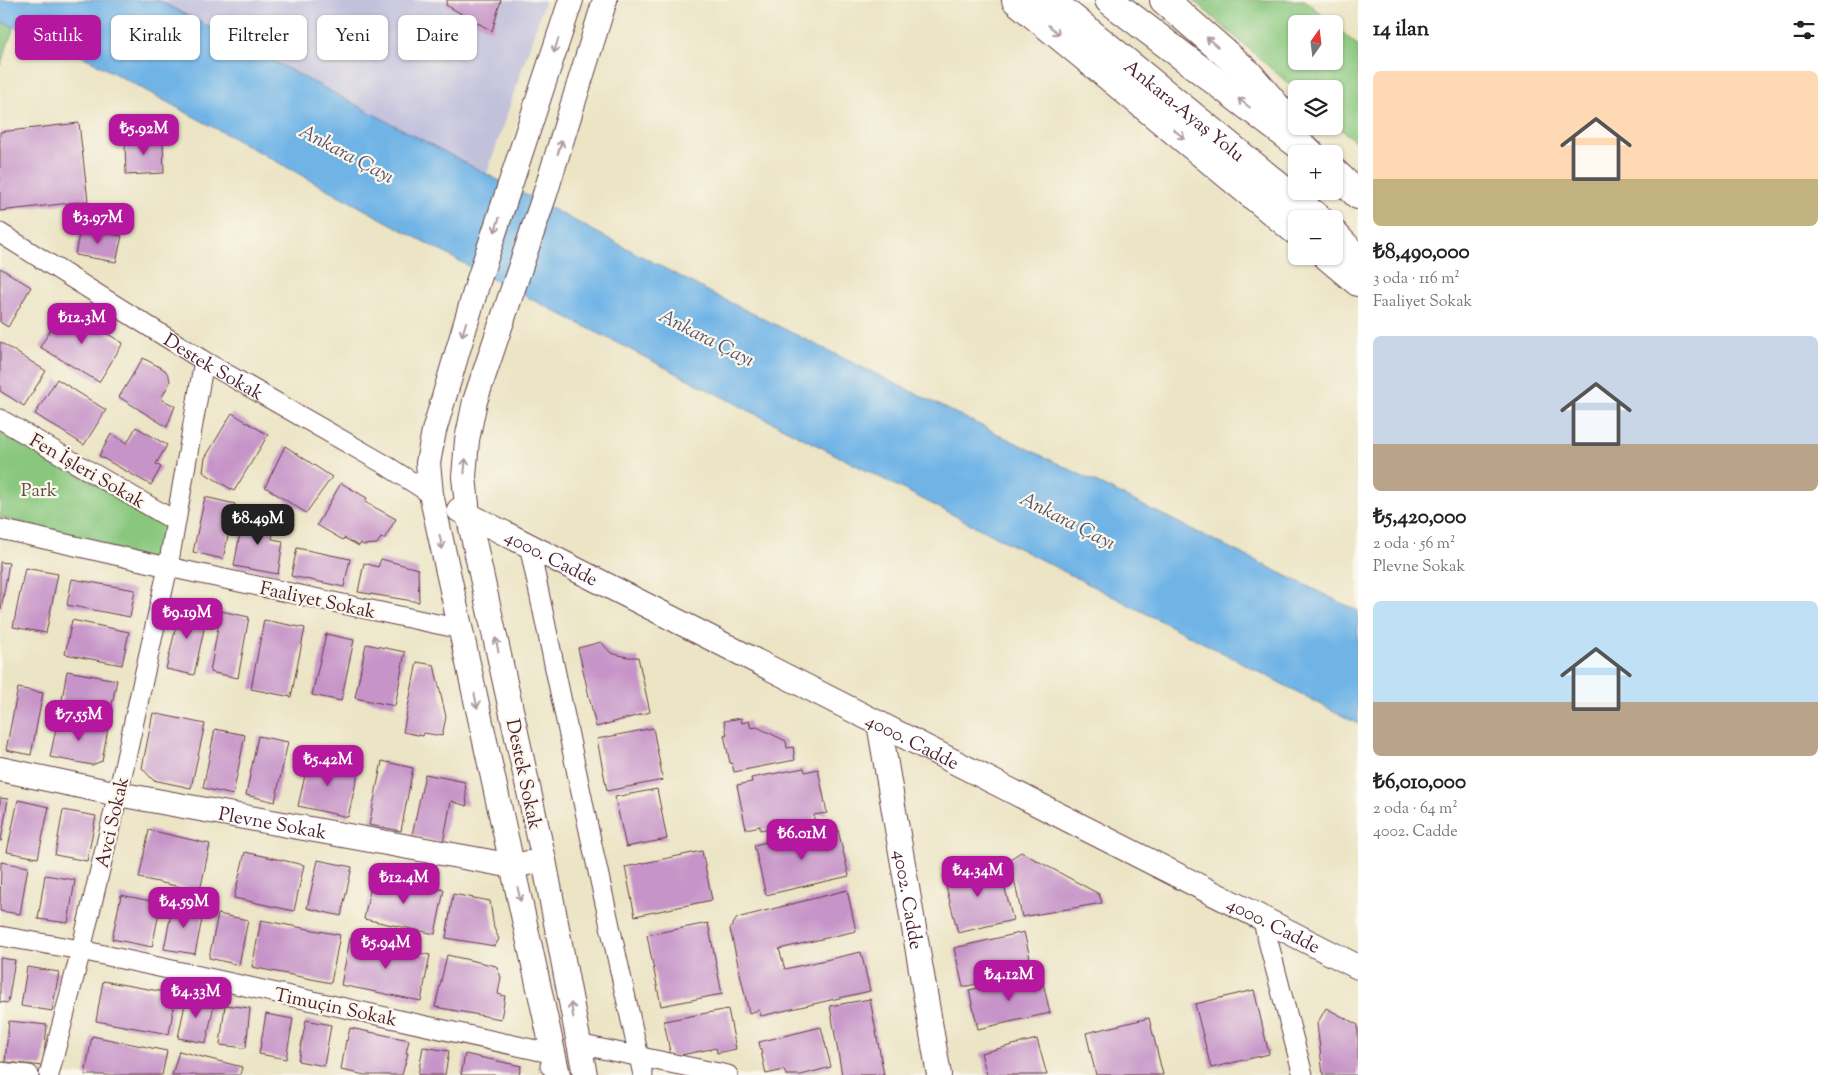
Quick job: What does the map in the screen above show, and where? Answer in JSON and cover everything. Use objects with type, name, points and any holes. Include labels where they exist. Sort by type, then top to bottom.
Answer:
[{"type":"highway","points":[[1016,0],[1288,224]]},
{"type":"highway","name":"Ankara-Ayaş Yolu","points":[[1050,0],[1308,210]]},
{"type":"highway","name":"Ankara-Ayaş Yolu","points":[[1109,0],[1299,145]]},
{"type":"highway","points":[[1164,0],[1248,73],[1309,145]]},
{"type":"highway","points":[[1343,178],[1358,187]]},
{"type":"highway","points":[[1343,181],[1358,195]]},
{"type":"highway","points":[[1343,240],[1358,252]]},
{"type":"highway","points":[[1343,243],[1358,260]]},
{"type":"highway","points":[[1338,265],[1358,282]]},
{"type":"street","points":[[431,494],[428,463],[434,431],[478,282],[571,0]]},
{"type":"street","points":[[468,514],[464,477],[467,440],[475,402],[545,194],[605,0]]},
{"type":"street","name":"Destek Sokak","points":[[0,233],[204,361],[468,514],[544,860],[585,1075]]},
{"type":"street","name":"Avci Sokak","points":[[48,1075],[81,950],[118,794],[168,567],[204,361]]},
{"type":"street","name":"Fen İşleri Sokak","points":[[0,419],[175,521]]},
{"type":"street","name":"Destek Sokak","points":[[431,494],[513,866],[553,1068]]},
{"type":"street","name":"4000. Cadde","points":[[468,514],[1358,966]]},
{"type":"street","name":"Faaliyet Sokak","points":[[0,529],[460,629]]},
{"type":"street","points":[[529,545],[641,1066]]},
{"type":"street","name":"4002. Cadde","points":[[879,723],[940,1075]]},
{"type":"street","name":"Plevne Sokak","points":[[0,769],[118,794],[513,866],[544,860]]},
{"type":"street","points":[[1262,918],[1303,1075]]},
{"type":"street","name":"Timuçin Sokak","points":[[0,936],[81,950],[553,1068]]},
{"type":"street","points":[[578,1044],[641,1066],[728,1075]]},
{"type":"street","points":[[0,1072],[29,1075]]},
{"type":"shaded area","points":[[158,0],[545,0],[487,174],[271,60],[307,60],[307,15],[210,15],[210,28],[200,22],[200,15],[186,15]]},
{"type":"green space","points":[[1193,0],[1305,0],[1322,15],[1288,15],[1288,70],[1343,70],[1343,33],[1358,46],[1358,144],[1343,131],[1343,80],[1288,80],[1288,83]]},
{"type":"green space","points":[[0,21],[14,27],[0,66]]},
{"type":"green space","name":"Park","points":[[0,428],[174,530],[166,565],[0,517]]},
{"type":"water","name":"Ankara Çayı","points":[[0,0],[158,0],[186,15],[111,15],[111,60],[200,60],[200,22],[210,28],[210,60],[271,60],[715,295],[1358,611],[1358,724],[1233,658],[496,281],[90,60],[101,60],[101,15],[15,15],[15,27],[0,21]]},
{"type":"building","points":[[447,0],[501,0],[492,31],[477,23],[477,15],[464,15],[446,5]]},
{"type":"building","points":[[79,123],[88,201],[0,211],[0,132]]},
{"type":"building","points":[[163,138],[164,173],[126,175],[125,140]]},
{"type":"building","points":[[80,229],[122,236],[116,262],[75,255]]},
{"type":"building","points":[[0,268],[31,287],[8,327],[0,322]]},
{"type":"building","points":[[64,308],[123,343],[99,382],[40,347]]},
{"type":"building","points":[[0,342],[46,371],[24,406],[0,391]]},
{"type":"building","points":[[143,358],[165,370],[169,376],[170,382],[161,399],[175,406],[167,427],[119,397]]},
{"type":"building","points":[[57,379],[106,410],[84,445],[35,414]]},
{"type":"building","points":[[232,413],[268,435],[234,491],[203,472],[205,458]]},
{"type":"building","points":[[136,427],[167,445],[156,464],[161,467],[151,485],[99,456],[111,434],[127,443]]},
{"type":"building","points":[[285,446],[332,477],[306,513],[265,487]]},
{"type":"building","points":[[341,483],[367,498],[365,502],[396,519],[384,539],[381,538],[377,544],[363,545],[361,543],[359,546],[344,538],[343,540],[317,525]]},
{"type":"building","points":[[205,497],[235,504],[223,559],[193,552]]},
{"type":"building","points":[[243,517],[275,521],[272,539],[283,541],[278,574],[234,566]]},
{"type":"building","points":[[297,548],[350,559],[344,587],[291,576]]},
{"type":"building","points":[[381,559],[418,569],[419,602],[358,592],[364,563],[378,567]]},
{"type":"building","points":[[0,562],[9,563],[1,610],[0,610]]},
{"type":"building","points":[[25,568],[58,574],[46,633],[13,627]]},
{"type":"building","points":[[72,579],[135,590],[130,617],[67,605]]},
{"type":"building","points":[[181,605],[208,611],[194,675],[166,669]]},
{"type":"building","points":[[221,611],[249,617],[238,678],[210,672]]},
{"type":"building","points":[[72,620],[129,632],[122,665],[65,654]]},
{"type":"building","points":[[264,620],[305,628],[291,697],[251,689]]},
{"type":"building","points":[[326,634],[354,640],[341,701],[312,695]]},
{"type":"building","points":[[601,642],[611,653],[627,657],[638,657],[650,712],[596,727],[578,648]]},
{"type":"building","points":[[366,644],[405,652],[395,706],[355,698]]},
{"type":"building","points":[[417,662],[434,665],[446,717],[442,736],[424,733],[423,736],[403,732]]},
{"type":"building","points":[[67,671],[117,680],[110,714],[61,705]]},
{"type":"building","points":[[18,688],[43,693],[31,755],[6,750]]},
{"type":"building","points":[[153,713],[205,724],[191,788],[153,780],[142,768]]},
{"type":"building","points":[[741,718],[742,723],[749,721],[751,728],[757,727],[786,741],[787,748],[793,747],[795,760],[734,772],[732,763],[730,763],[724,735],[727,734],[724,721]]},
{"type":"building","points":[[58,719],[108,728],[102,761],[92,765],[50,757]]},
{"type":"building","points":[[653,728],[663,780],[607,791],[597,739]]},
{"type":"building","points":[[215,729],[245,735],[233,795],[203,788]]},
{"type":"building","points":[[258,736],[288,742],[275,802],[246,795]]},
{"type":"building","points":[[309,758],[359,769],[348,817],[298,806]]},
{"type":"building","points":[[382,761],[413,768],[401,831],[369,825]]},
{"type":"building","points":[[804,768],[805,772],[818,769],[827,813],[814,815],[814,820],[760,830],[760,826],[746,829],[737,785],[752,782],[751,778]]},
{"type":"building","points":[[425,774],[465,782],[467,806],[451,801],[443,843],[412,835]]},
{"type":"building","points":[[657,789],[667,839],[626,847],[615,797]]},
{"type":"building","points":[[0,798],[8,799],[1,841],[0,841]]},
{"type":"building","points":[[18,800],[49,807],[38,858],[7,852]]},
{"type":"building","points":[[63,810],[96,816],[87,861],[55,855]]},
{"type":"building","points":[[837,826],[849,876],[766,895],[754,845]]},
{"type":"building","points":[[149,830],[210,844],[200,891],[139,878]]},
{"type":"building","points":[[702,851],[712,900],[635,916],[625,867]]},
{"type":"building","points":[[245,852],[304,865],[294,911],[234,898]]},
{"type":"building","points":[[1021,852],[1099,894],[1102,903],[1022,917],[1010,859]]},
{"type":"building","points":[[318,860],[352,867],[341,916],[307,908]]},
{"type":"building","points":[[1,862],[28,867],[20,914],[0,911]]},
{"type":"building","points":[[998,862],[1013,920],[958,933],[943,875]]},
{"type":"building","points":[[45,875],[75,880],[68,923],[38,919]]},
{"type":"building","points":[[373,876],[444,890],[435,934],[364,919]]},
{"type":"building","points":[[847,890],[856,931],[779,949],[785,969],[861,952],[870,991],[761,1016],[759,1010],[749,1013],[730,929],[737,918]]},
{"type":"building","points":[[453,894],[490,901],[494,928],[499,939],[495,946],[446,938]]},
{"type":"building","points":[[121,895],[161,903],[152,947],[112,939]]},
{"type":"building","points":[[173,903],[204,909],[195,954],[164,949]]},
{"type":"building","points":[[218,914],[248,920],[239,965],[209,958]]},
{"type":"building","points":[[261,920],[340,935],[331,983],[252,967]]},
{"type":"building","points":[[708,923],[722,994],[661,1006],[647,935]]},
{"type":"building","points":[[1024,932],[1033,971],[963,987],[954,948]]},
{"type":"building","points":[[350,939],[430,955],[421,1001],[341,985]]},
{"type":"building","points":[[447,955],[496,966],[501,977],[498,994],[505,996],[501,1019],[435,1007]]},
{"type":"building","points":[[0,958],[15,960],[8,1003],[0,1002]]},
{"type":"building","points":[[27,967],[59,972],[52,1011],[21,1006]]},
{"type":"building","points":[[1041,974],[1050,1013],[978,1029],[969,990]]},
{"type":"building","points":[[103,981],[176,994],[169,1034],[96,1021]]},
{"type":"building","points":[[1254,990],[1269,1054],[1211,1068],[1195,1004]]},
{"type":"building","points":[[187,994],[215,1000],[206,1043],[178,1038]]},
{"type":"building","points":[[870,999],[884,1075],[842,1075],[830,1006]]},
{"type":"building","points":[[225,1005],[250,1008],[246,1048],[220,1045]]},
{"type":"building","points":[[1326,1008],[1358,1025],[1358,1075],[1323,1075],[1317,1024]]},
{"type":"building","points":[[728,1009],[736,1049],[717,1053],[716,1048],[671,1057],[664,1021]]},
{"type":"building","points":[[266,1014],[293,1019],[286,1059],[259,1054]]},
{"type":"building","points":[[1149,1018],[1163,1075],[1096,1075],[1086,1033]]},
{"type":"building","points":[[306,1020],[331,1025],[324,1066],[298,1061]]},
{"type":"building","points":[[9,1021],[47,1025],[43,1066],[5,1062]]},
{"type":"building","points":[[821,1027],[831,1067],[801,1075],[786,1075],[784,1070],[766,1074],[759,1042]]},
{"type":"building","points":[[350,1028],[409,1040],[406,1053],[408,1053],[402,1075],[365,1075],[341,1070]]},
{"type":"building","points":[[92,1036],[167,1051],[162,1075],[85,1075]]},
{"type":"building","points":[[1037,1039],[1047,1075],[987,1075],[981,1053]]},
{"type":"building","points":[[423,1047],[449,1051],[445,1075],[418,1075]]},
{"type":"building","points":[[179,1051],[242,1067],[240,1075],[172,1075]]},
{"type":"building","points":[[465,1054],[521,1066],[519,1075],[461,1075]]}]
